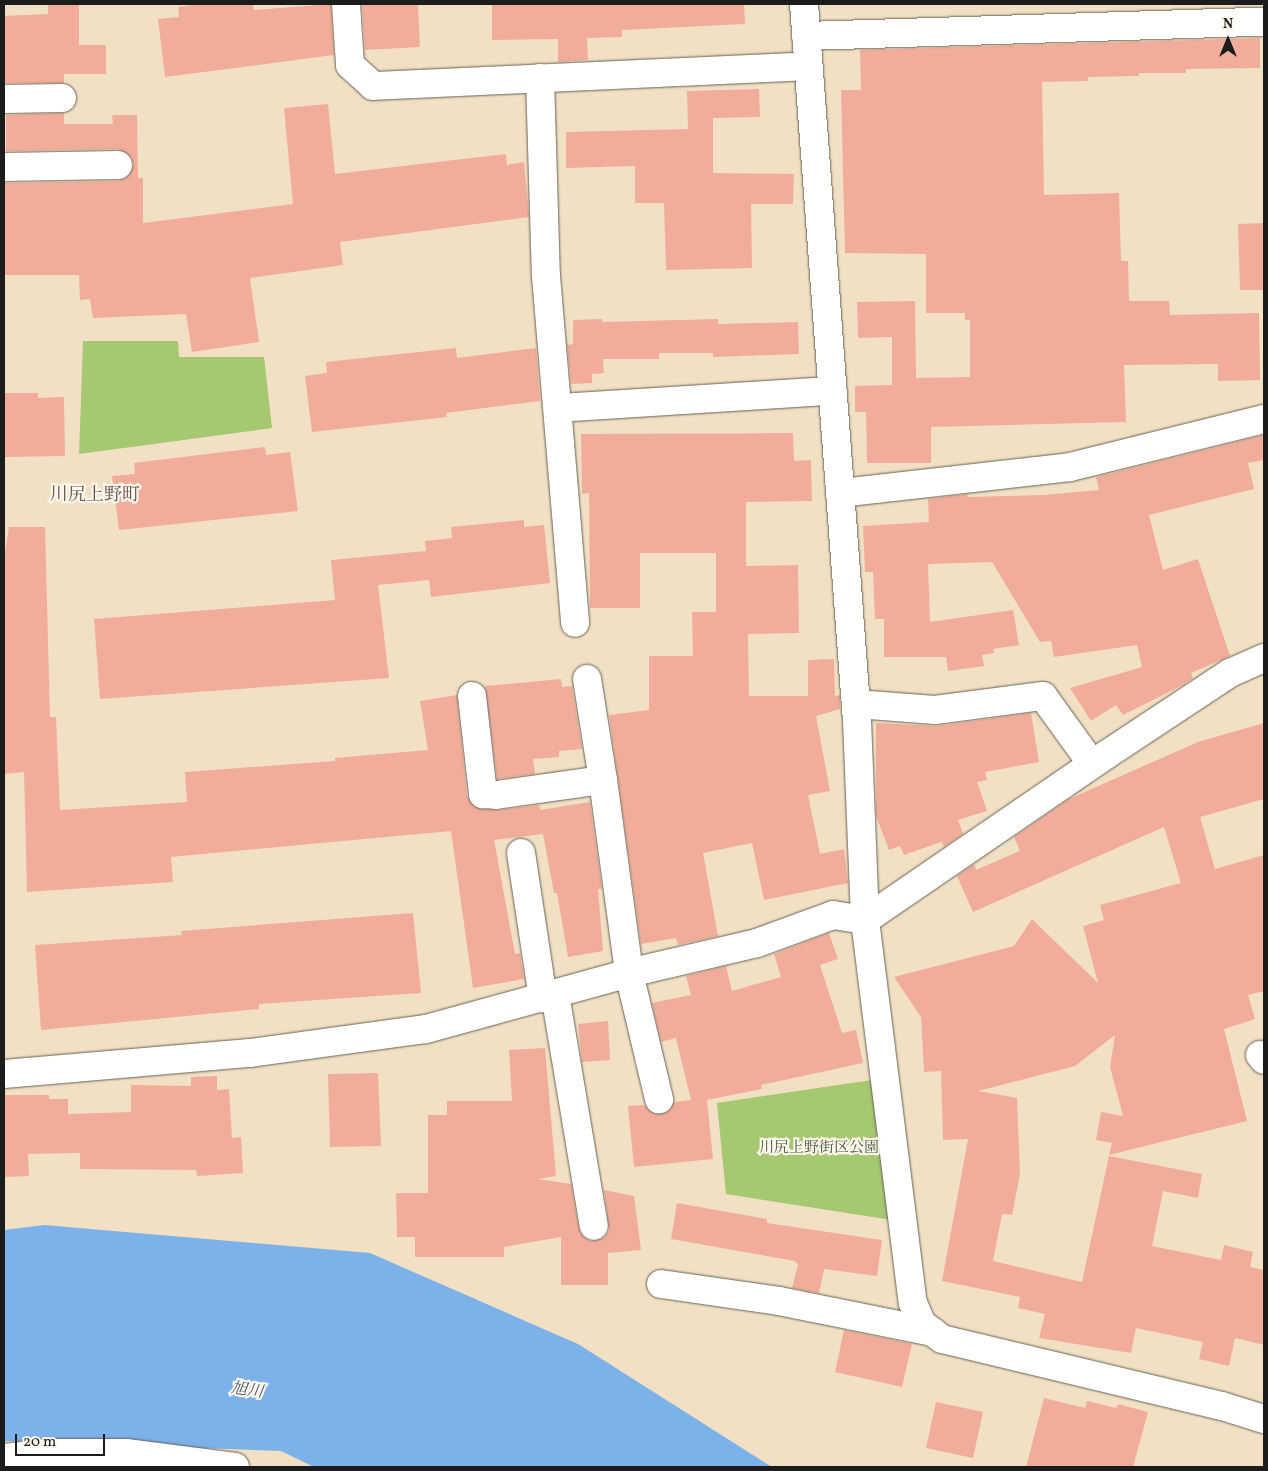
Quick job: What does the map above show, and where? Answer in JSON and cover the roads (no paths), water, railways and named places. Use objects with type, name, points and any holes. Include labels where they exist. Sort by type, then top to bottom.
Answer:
[{"type":"street","points":[[346,4],[350,65],[373,86],[808,66]]},
{"type":"street","points":[[804,4],[856,704],[865,920],[914,1303],[922,1324],[942,1339],[1222,1406],[1264,1419]]},
{"type":"street","points":[[806,36],[1264,22]]},
{"type":"street","points":[[540,78],[546,276],[575,623]]},
{"type":"street","points":[[4,99],[62,98]]},
{"type":"street","points":[[4,167],[118,165]]},
{"type":"street","points":[[558,408],[832,391]]},
{"type":"street","points":[[840,493],[1070,468],[1264,419]]},
{"type":"street","points":[[4,1074],[250,1053],[426,1029],[629,974],[757,943],[833,915],[865,920],[1092,764],[1230,673],[1264,658]]},
{"type":"street","points":[[587,679],[603,780],[629,974],[659,1099]]},
{"type":"street","points":[[472,696],[483,794],[496,795],[603,780]]},
{"type":"street","points":[[856,704],[935,710],[1043,696],[1092,764]]},
{"type":"street","points":[[521,853],[594,1226]]},
{"type":"street","points":[[661,1284],[779,1301],[933,1332]]},
{"type":"street","points":[[4,1458],[49,1453],[126,1453],[235,1467]]},
{"type":"water","name":"旭川","points":[[44,1225],[370,1253],[578,1344],[772,1467],[314,1467],[281,1451],[4,1441],[4,1230]]},
{"type":"district","name":"川尻上野町","points":[[95,496]]},
{"type":"park label","name":"川尻上野街区公園","points":[[819,1149]]}]
